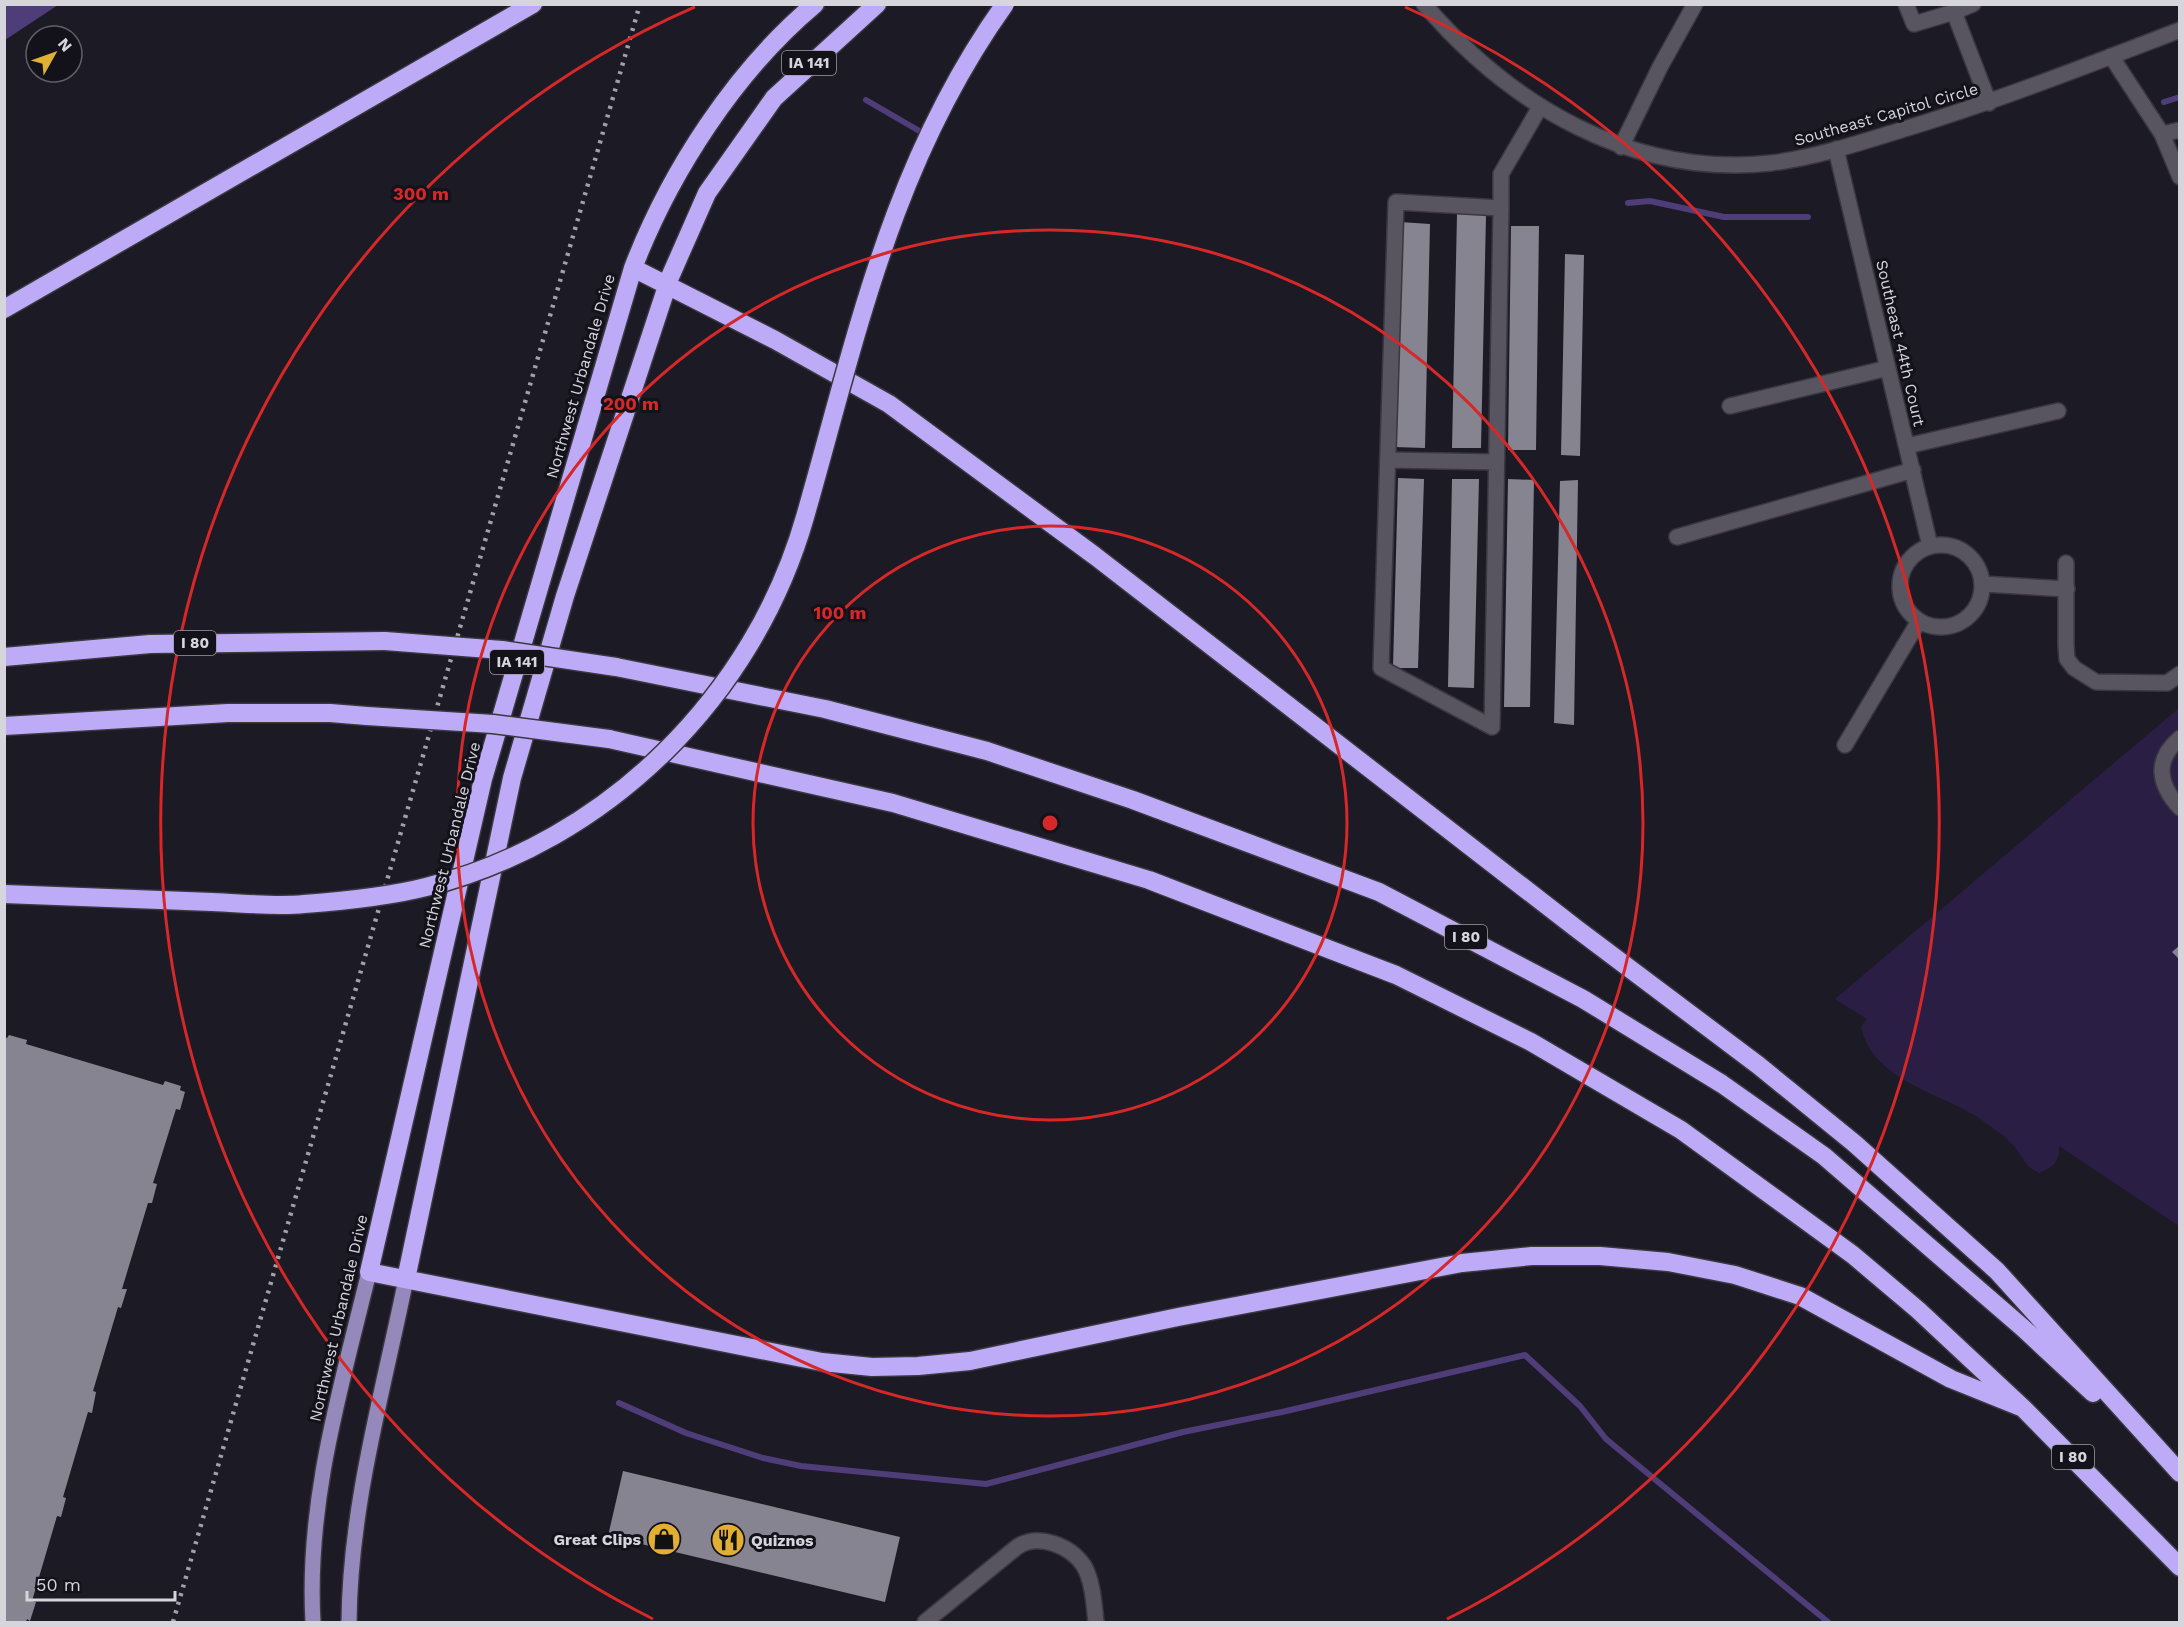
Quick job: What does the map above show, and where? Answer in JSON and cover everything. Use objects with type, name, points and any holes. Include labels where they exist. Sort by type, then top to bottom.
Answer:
[{"type":"highway","points":[[4,309],[533,4]]},
{"type":"highway","name":"Northwest Urbandale Drive","points":[[369,1272],[483,779],[633,268],[664,197],[722,105],[766,50],[815,4]]},
{"type":"highway","name":"IA 141","points":[[406,1279],[512,778],[565,596],[667,285],[707,193],[750,130],[785,87],[877,4]]},
{"type":"highway","points":[[4,894],[300,905],[426,887],[489,867],[531,849],[593,812],[650,766],[683,734],[735,671],[773,600],[804,520],[860,314],[886,236],[916,158],[947,98],[1005,4]]},
{"type":"highway","points":[[633,268],[775,340],[889,404],[1104,562],[1577,929],[1758,1065],[1863,1150],[1997,1271],[2179,1472]]},
{"type":"highway","name":"I 80","points":[[4,657],[150,644],[386,641],[502,650],[616,667],[825,709],[987,751],[1144,804],[1389,897],[1583,999],[1722,1084],[1824,1156],[2023,1328],[2179,1472]]},
{"type":"highway","name":"I 80","points":[[4,726],[228,713],[330,712],[493,724],[609,739],[893,802],[1149,880],[1396,975],[1531,1042],[1681,1130],[1853,1255],[1918,1310],[2023,1408],[2180,1567]]},
{"type":"highway","points":[[369,1272],[822,1362],[872,1367],[918,1366],[970,1361],[1190,1315],[1462,1263],[1532,1256],[1600,1256],[1668,1262],[1735,1275],[1800,1296],[1951,1379],[2023,1408]]},
{"type":"main road","name":"Northwest Urbandale Drive","points":[[313,1623],[313,1536],[319,1487],[369,1272]]},
{"type":"main road","points":[[350,1623],[351,1568],[356,1520],[406,1279]]},
{"type":"street","name":"Southeast Capitol Circle","points":[[1424,4],[1480,64],[1540,107],[1586,133],[1621,147],[1695,163],[1733,165],[1780,161],[1836,150],[1989,103],[2180,30]]},
{"type":"street","points":[[1621,147],[1660,67],[1695,4]]},
{"type":"street","points":[[1906,4],[1914,24],[1972,4]]},
{"type":"street","points":[[1953,12],[1989,103]]},
{"type":"street","points":[[2110,56],[2162,134],[2180,177]]},
{"type":"street","points":[[1500,208],[1396,202],[1381,668],[1492,727],[1501,174],[1540,107]]},
{"type":"street","points":[[2162,134],[2180,130]]},
{"type":"street","name":"Southeast 44th Court","points":[[1836,150],[1930,546]]},
{"type":"street","points":[[1730,406],[1888,368]]},
{"type":"street","points":[[1907,446],[2058,411]]},
{"type":"street","points":[[1388,460],[1496,462]]},
{"type":"street","points":[[1677,537],[1913,470]]},
{"type":"street","points":[[1948,545],[1965,553],[1978,567],[1983,584],[1977,606],[1962,622],[1941,627],[1919,621],[1902,600],[1902,573],[1908,561],[1918,552],[1930,546],[1948,545]]},
{"type":"street","points":[[2066,563],[2067,659],[2080,674],[2096,682],[2167,683],[2180,674]]},
{"type":"street","points":[[1983,584],[2067,588]]},
{"type":"street","points":[[1845,745],[1919,621]]},
{"type":"street","points":[[2180,738],[2167,748],[2161,772],[2167,795],[2180,808]]},
{"type":"street","points":[[925,1623],[1017,1547],[1027,1540],[1039,1539],[1061,1547],[1083,1566],[1090,1581],[1096,1623]]},
{"type":"shaded area","points":[[5,4],[58,4],[29,24],[24,24],[24,27],[5,40]]},
{"type":"shaded area","points":[[2179,708],[2179,1226],[2059,1146],[2057,1160],[2052,1166],[2039,1173],[2034,1170],[2026,1164],[2008,1140],[1982,1120],[1911,1084],[1879,1061],[1868,1046],[1861,1027],[1867,1019],[1835,999]]},
{"type":"building","points":[[1457,214],[1486,215],[1481,448],[1452,448]]},
{"type":"building","points":[[1400,222],[1430,224],[1425,448],[1394,447]]},
{"type":"building","points":[[1511,226],[1539,226],[1536,450],[1508,450]]},
{"type":"building","points":[[1565,254],[1584,255],[1580,456],[1561,455]]},
{"type":"building","points":[[1398,478],[1424,479],[1418,668],[1393,668]]},
{"type":"building","points":[[1452,479],[1479,479],[1474,688],[1448,687]]},
{"type":"building","points":[[1508,479],[1534,480],[1530,707],[1504,707]]},
{"type":"building","points":[[1578,480],[1574,725],[1554,723],[1560,481]]},
{"type":"building","points":[[2180,945],[2180,960],[2172,952]]},
{"type":"building","points":[[9,1035],[27,1040],[26,1044],[163,1085],[165,1081],[181,1086],[180,1090],[185,1092],[180,1110],[176,1109],[153,1183],[157,1184],[152,1203],[148,1203],[122,1289],[127,1289],[121,1308],[118,1307],[93,1391],[96,1392],[92,1413],[88,1412],[63,1497],[66,1498],[61,1517],[57,1516],[32,1601],[36,1602],[30,1621],[27,1619],[26,1622],[5,1622],[5,1037]]},
{"type":"building","points":[[623,1471],[900,1537],[885,1602],[608,1536]]},
{"type":"waterway","points":[[2164,102],[2180,97]]},
{"type":"waterway","points":[[866,100],[928,136]]},
{"type":"waterway","points":[[1628,203],[1650,201],[1724,217],[1808,217]]},
{"type":"waterway","points":[[619,1403],[686,1433],[763,1458],[801,1466],[986,1484],[1183,1432],[1282,1412],[1525,1355],[1580,1406],[1606,1439],[1828,1622]]},
{"type":"railway","points":[[173,1622],[640,4]]},
{"type":"place","name":"Great Clips","points":[[664,1539]]},
{"type":"place","name":"Quiznos","points":[[728,1540]]}]
